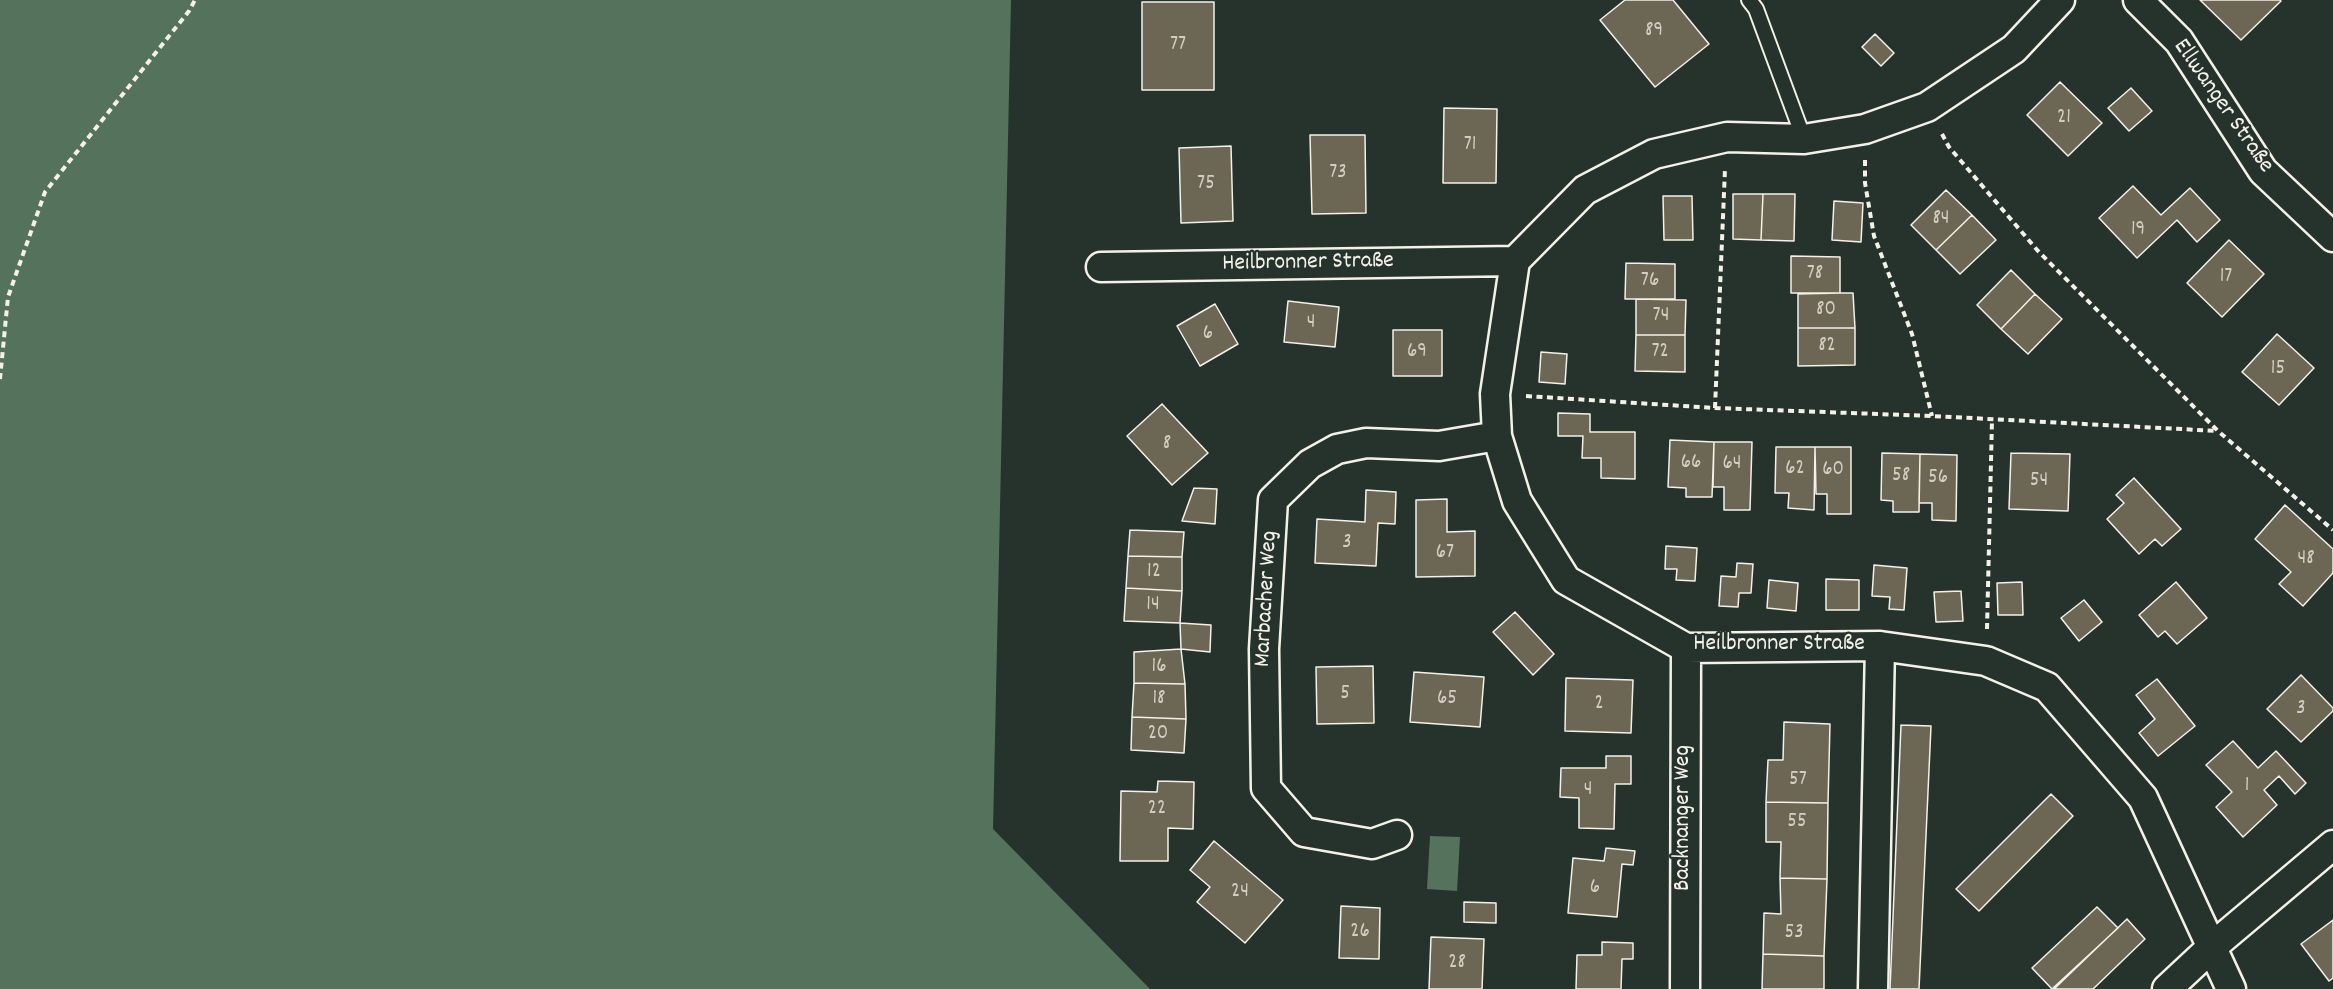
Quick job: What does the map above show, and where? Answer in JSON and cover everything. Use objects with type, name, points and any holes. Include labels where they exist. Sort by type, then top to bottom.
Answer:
[{"type":"street","points":[[1515,261],[1585,190],[1654,154],[1727,137],[1804,139],[1865,129],[1927,107],[2014,49],[2060,0]]},
{"type":"street","name":"Ellwanger Straße","points":[[2138,0],[2179,41],[2264,171],[2333,237]]},
{"type":"street","name":"Heilbronner Straße","points":[[1101,267],[1515,261],[1495,394],[1497,436],[1517,501],[1566,580],[1686,648],[1880,646],[1986,661],[2047,687],[2144,798],[2230,989]]},
{"type":"street","name":"Marbacher Weg","points":[[1397,835],[1372,844],[1304,832],[1266,788],[1264,649],[1273,500],[1310,464],[1337,449],[1366,443],[1439,446],[1497,436]]},
{"type":"street","name":"Heilbronner Straße","points":[[1873,989],[1880,646]]},
{"type":"street","name":"Backnanger Weg","points":[[1685,989],[1686,648]]},
{"type":"street","points":[[2167,989],[2212,947],[2333,844]]},
{"type":"lane","points":[[1749,0],[1756,9],[1804,139]]},
{"type":"path","points":[[0,379],[8,297],[45,192],[189,11],[195,0]]},
{"type":"path","points":[[1927,107],[1949,147],[2038,251],[2218,431],[2333,530]]},
{"type":"path","points":[[1714,408],[1727,137]]},
{"type":"path","points":[[1865,183],[1874,236],[1892,288],[1912,334],[1932,416]]},
{"type":"path","points":[[1495,394],[1714,408],[1932,416],[2218,431]]},
{"type":"path","points":[[1986,661],[1992,420]]},
{"type":"green space","points":[[0,0],[1011,0],[993,829],[1150,989],[0,989]]},
{"type":"green space","points":[[1430,836],[1460,837],[1457,891],[1427,889]]},
{"type":"building","points":[[1625,0],[1673,0],[1709,44],[1655,87],[1600,20]]},
{"type":"building","points":[[2200,0],[2280,0],[2281,1],[2241,40]]},
{"type":"building","points":[[1142,2],[1214,2],[1214,90],[1142,90]]},
{"type":"building","points":[[1875,34],[1894,53],[1881,66],[1862,47]]},
{"type":"building","points":[[2060,82],[2102,123],[2068,156],[2027,115]]},
{"type":"building","points":[[2131,88],[2152,111],[2129,131],[2108,108]]},
{"type":"building","points":[[1444,108],[1497,109],[1496,183],[1443,183]]},
{"type":"building","points":[[1310,135],[1365,135],[1366,213],[1312,214]]},
{"type":"building","points":[[1231,146],[1233,221],[1181,223],[1179,148]]},
{"type":"building","points":[[2133,186],[2161,215],[2190,188],[2220,220],[2197,242],[2177,220],[2137,258],[2099,218]]},
{"type":"building","points":[[1946,190],[1972,215],[1936,250],[1911,225]]},
{"type":"building","points":[[1733,194],[1763,194],[1761,240],[1733,239]]},
{"type":"building","points":[[1763,194],[1795,194],[1794,241],[1761,240]]},
{"type":"building","points":[[1663,196],[1692,196],[1693,240],[1664,240]]},
{"type":"building","points":[[1834,201],[1863,203],[1861,242],[1832,240]]},
{"type":"building","points":[[1972,215],[1996,240],[1960,274],[1936,250]]},
{"type":"building","points":[[2229,240],[2264,274],[2222,317],[2187,283]]},
{"type":"building","points":[[1791,256],[1840,257],[1840,293],[1791,293]]},
{"type":"building","points":[[1626,263],[1675,264],[1675,299],[1625,299]]},
{"type":"building","points":[[2011,270],[2035,294],[2001,329],[1977,305]]},
{"type":"building","points":[[1853,293],[1855,328],[1798,328],[1798,294]]},
{"type":"building","points":[[2035,294],[2062,319],[2028,354],[2001,329]]},
{"type":"building","points":[[1636,299],[1686,300],[1685,335],[1636,335]]},
{"type":"building","points":[[1288,301],[1339,307],[1335,347],[1284,342]]},
{"type":"building","points":[[1215,304],[1238,344],[1200,366],[1177,326]]},
{"type":"building","points":[[1798,328],[1855,328],[1855,365],[1798,366]]},
{"type":"building","points":[[1393,330],[1442,330],[1442,376],[1393,376]]},
{"type":"building","points":[[2277,334],[2314,368],[2279,405],[2242,372]]},
{"type":"building","points":[[1636,335],[1685,335],[1685,372],[1635,371]]},
{"type":"building","points":[[1541,352],[1567,354],[1565,384],[1539,382]]},
{"type":"building","points":[[1162,404],[1208,453],[1172,485],[1127,436]]},
{"type":"building","points":[[1558,413],[1590,414],[1590,432],[1635,432],[1635,479],[1601,478],[1601,458],[1582,458],[1583,436],[1558,436]]},
{"type":"building","points":[[1670,440],[1714,442],[1712,497],[1686,497],[1686,488],[1668,487]]},
{"type":"building","points":[[1714,442],[1752,442],[1750,510],[1724,510],[1724,487],[1713,487]]},
{"type":"building","points":[[1776,447],[1815,447],[1814,510],[1788,508],[1789,493],[1775,493]]},
{"type":"building","points":[[1815,447],[1851,447],[1851,514],[1827,514],[1827,494],[1816,494]]},
{"type":"building","points":[[1882,453],[1920,454],[1919,512],[1893,512],[1893,501],[1881,500]]},
{"type":"building","points":[[2011,453],[2070,454],[2068,511],[2009,509]]},
{"type":"building","points":[[1920,454],[1957,455],[1956,521],[1932,520],[1932,503],[1919,503]]},
{"type":"building","points":[[2134,478],[2181,529],[2162,546],[2155,539],[2139,554],[2107,519],[2124,503],[2116,495]]},
{"type":"building","points":[[1194,488],[1217,489],[1215,524],[1182,521]]},
{"type":"building","points":[[1366,490],[1396,492],[1395,524],[1378,523],[1376,566],[1315,563],[1317,519],[1365,522]]},
{"type":"building","points":[[1447,499],[1447,532],[1475,531],[1475,576],[1416,577],[1416,500]]},
{"type":"building","points":[[2285,505],[2333,549],[2333,573],[2303,606],[2279,584],[2291,572],[2255,539]]},
{"type":"building","points":[[1130,530],[1184,532],[1182,557],[1128,556]]},
{"type":"building","points":[[1666,546],[1697,548],[1695,581],[1676,580],[1677,569],[1665,569]]},
{"type":"building","points":[[1128,556],[1182,557],[1182,591],[1126,588]]},
{"type":"building","points":[[1737,563],[1753,564],[1751,593],[1739,593],[1738,607],[1719,606],[1721,576],[1736,577]]},
{"type":"building","points":[[1874,565],[1907,568],[1904,610],[1889,609],[1890,597],[1872,596]]},
{"type":"building","points":[[1826,579],[1859,580],[1859,610],[1826,610]]},
{"type":"building","points":[[1769,580],[1798,583],[1796,611],[1767,608]]},
{"type":"building","points":[[2022,582],[2023,615],[1998,615],[1997,583]]},
{"type":"building","points":[[2176,582],[2207,618],[2177,644],[2165,631],[2158,637],[2139,615]]},
{"type":"building","points":[[1126,588],[1182,591],[1180,623],[1124,621]]},
{"type":"building","points":[[1961,591],[1963,621],[1936,622],[1934,592]]},
{"type":"building","points":[[2084,600],[2102,622],[2079,641],[2061,618]]},
{"type":"building","points":[[1515,612],[1554,654],[1533,675],[1493,632]]},
{"type":"building","points":[[1180,623],[1211,625],[1210,652],[1181,649]]},
{"type":"building","points":[[1181,649],[1185,684],[1134,683],[1134,652]]},
{"type":"building","points":[[1373,666],[1374,723],[1317,724],[1316,667]]},
{"type":"building","points":[[1414,672],[1484,677],[1480,727],[1410,722]]},
{"type":"building","points":[[2301,675],[2333,708],[2333,711],[2301,742],[2267,709]]},
{"type":"building","points":[[1566,678],[1633,680],[1631,733],[1565,731]]},
{"type":"building","points":[[2157,679],[2195,726],[2158,756],[2139,733],[2155,719],[2136,695]]},
{"type":"building","points":[[1134,683],[1185,684],[1186,719],[1132,717]]},
{"type":"building","points":[[1132,717],[1186,719],[1184,753],[1131,750]]},
{"type":"building","points":[[1784,722],[1830,724],[1828,803],[1766,802],[1768,760],[1783,760]]},
{"type":"building","points":[[1901,725],[1931,726],[1919,989],[1890,989]]},
{"type":"building","points":[[2233,741],[2258,768],[2276,751],[2306,783],[2295,794],[2279,776],[2264,790],[2277,805],[2243,837],[2216,807],[2232,792],[2206,765]]},
{"type":"building","points":[[1606,756],[1631,756],[1631,784],[1615,784],[1614,829],[1579,828],[1579,798],[1560,797],[1561,768],[1606,768]]},
{"type":"building","points":[[1158,781],[1194,782],[1193,829],[1168,828],[1168,861],[1120,861],[1121,791],[1157,792]]},
{"type":"building","points":[[2051,794],[2073,816],[1979,911],[1956,889]]},
{"type":"building","points":[[1766,802],[1828,803],[1827,879],[1780,878],[1781,842],[1766,842]]},
{"type":"building","points":[[1214,841],[1283,900],[1245,943],[1197,902],[1210,887],[1190,870]]},
{"type":"building","points":[[1606,848],[1635,851],[1633,865],[1622,864],[1617,917],[1568,913],[1573,858],[1604,861]]},
{"type":"building","points":[[1780,878],[1827,879],[1824,956],[1763,954],[1764,913],[1781,914]]},
{"type":"building","points":[[1464,902],[1496,903],[1496,923],[1464,922]]},
{"type":"building","points":[[1341,906],[1380,908],[1379,959],[1339,958]]},
{"type":"building","points":[[2097,907],[2118,928],[2052,989],[2032,968]]},
{"type":"building","points":[[2127,919],[2145,939],[2093,989],[2054,989]]},
{"type":"building","points":[[2333,920],[2333,978],[2329,981],[2301,944]]},
{"type":"building","points":[[1431,937],[1484,939],[1482,989],[1429,989]]},
{"type":"building","points":[[1602,942],[1633,943],[1633,959],[1622,959],[1621,989],[1576,989],[1577,955],[1602,955]]},
{"type":"building","points":[[1763,954],[1824,956],[1824,989],[1762,989]]}]
